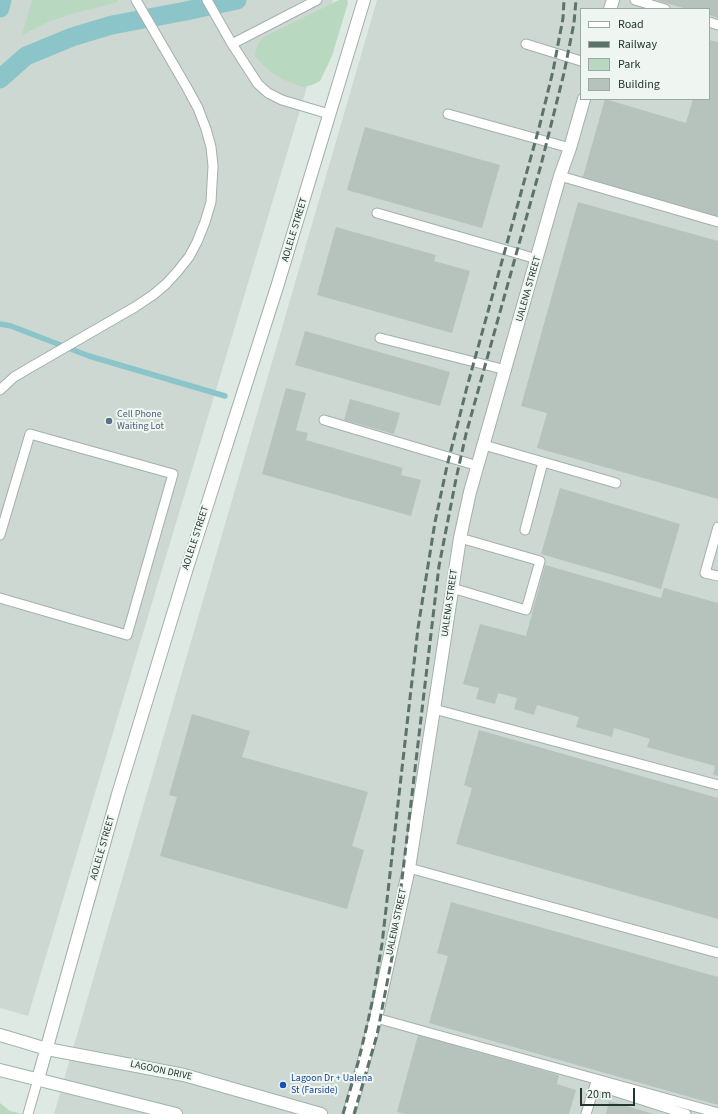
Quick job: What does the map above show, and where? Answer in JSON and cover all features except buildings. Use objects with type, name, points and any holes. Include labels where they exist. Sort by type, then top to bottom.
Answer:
[{"type":"street","name":"AOLELE STREET","points":[[38,1079],[118,794],[186,568],[277,287],[364,0]]},
{"type":"street","name":"UALENA STREET","points":[[349,1114],[376,1018],[408,868],[460,538],[470,492],[506,370],[560,176],[570,148],[584,100]]},
{"type":"street","name":"LAGOON DRIVE","points":[[0,1035],[47,1049],[184,1075],[321,1114]]},
{"type":"street","points":[[0,1070],[176,1114]]},
{"type":"lane","points":[[0,390],[14,377],[136,307],[166,284],[189,257],[205,222],[211,202],[214,166],[206,129],[198,108],[136,0]]},
{"type":"lane","points":[[207,0],[232,44],[258,84],[268,93],[282,100],[329,114]]},
{"type":"lane","points":[[232,44],[318,0]]},
{"type":"lane","points":[[635,0],[662,8]]},
{"type":"lane","points":[[526,44],[580,62]]},
{"type":"lane","points":[[448,114],[570,148]]},
{"type":"lane","points":[[560,176],[718,222]]},
{"type":"lane","points":[[377,213],[537,259]]},
{"type":"lane","points":[[380,338],[506,370]]},
{"type":"lane","points":[[324,420],[478,466]]},
{"type":"lane","points":[[0,535],[30,434],[173,474],[127,635],[0,598]]},
{"type":"lane","points":[[484,445],[616,483]]},
{"type":"lane","points":[[525,530],[543,462]]},
{"type":"lane","points":[[718,527],[704,572],[718,576]]},
{"type":"lane","points":[[452,588],[526,610],[540,561],[460,538]]},
{"type":"lane","points":[[434,709],[718,785]]},
{"type":"lane","points":[[408,868],[718,953]]},
{"type":"lane","points":[[376,1018],[718,1113]]},
{"type":"lane","points":[[28,1114],[38,1079]]},
{"type":"lane","points":[[586,1114],[595,1085],[686,1114]]},
{"type":"shaded area","points":[[0,0],[333,0],[28,1016],[0,1008]]},
{"type":"shaded area","points":[[377,0],[718,0],[718,1114],[54,1114]]},
{"type":"green space","points":[[32,0],[117,0],[118,2],[75,13],[48,22],[22,35]]},
{"type":"green space","points":[[339,0],[347,0],[348,3],[332,56],[320,81],[303,87],[282,79],[272,73],[258,60],[255,55],[256,49],[259,42],[264,37]]},
{"type":"green space","points":[[0,1103],[10,1111],[23,1114],[0,1114]]},
{"type":"waterway","points":[[0,8],[2,0]]},
{"type":"waterway","points":[[0,79],[26,56],[72,37],[112,25],[237,0]]},
{"type":"waterway","points":[[0,324],[11,326],[89,356],[225,396]]},
{"type":"railway","points":[[343,1114],[358,1063],[368,1021],[382,944],[418,628],[435,522],[447,466],[467,387],[539,128],[553,71],[563,18],[564,0]]},
{"type":"railway","points":[[354,1114],[377,1035],[394,947],[439,566],[456,479],[466,434],[541,165],[564,73],[574,23],[576,0]]},
{"type":"place","name":"Cell Phone Waiting Lot","points":[[109,421]]},
{"type":"place","name":"Lagoon Dr + Ualena St (Farside)","points":[[283,1085]]}]
